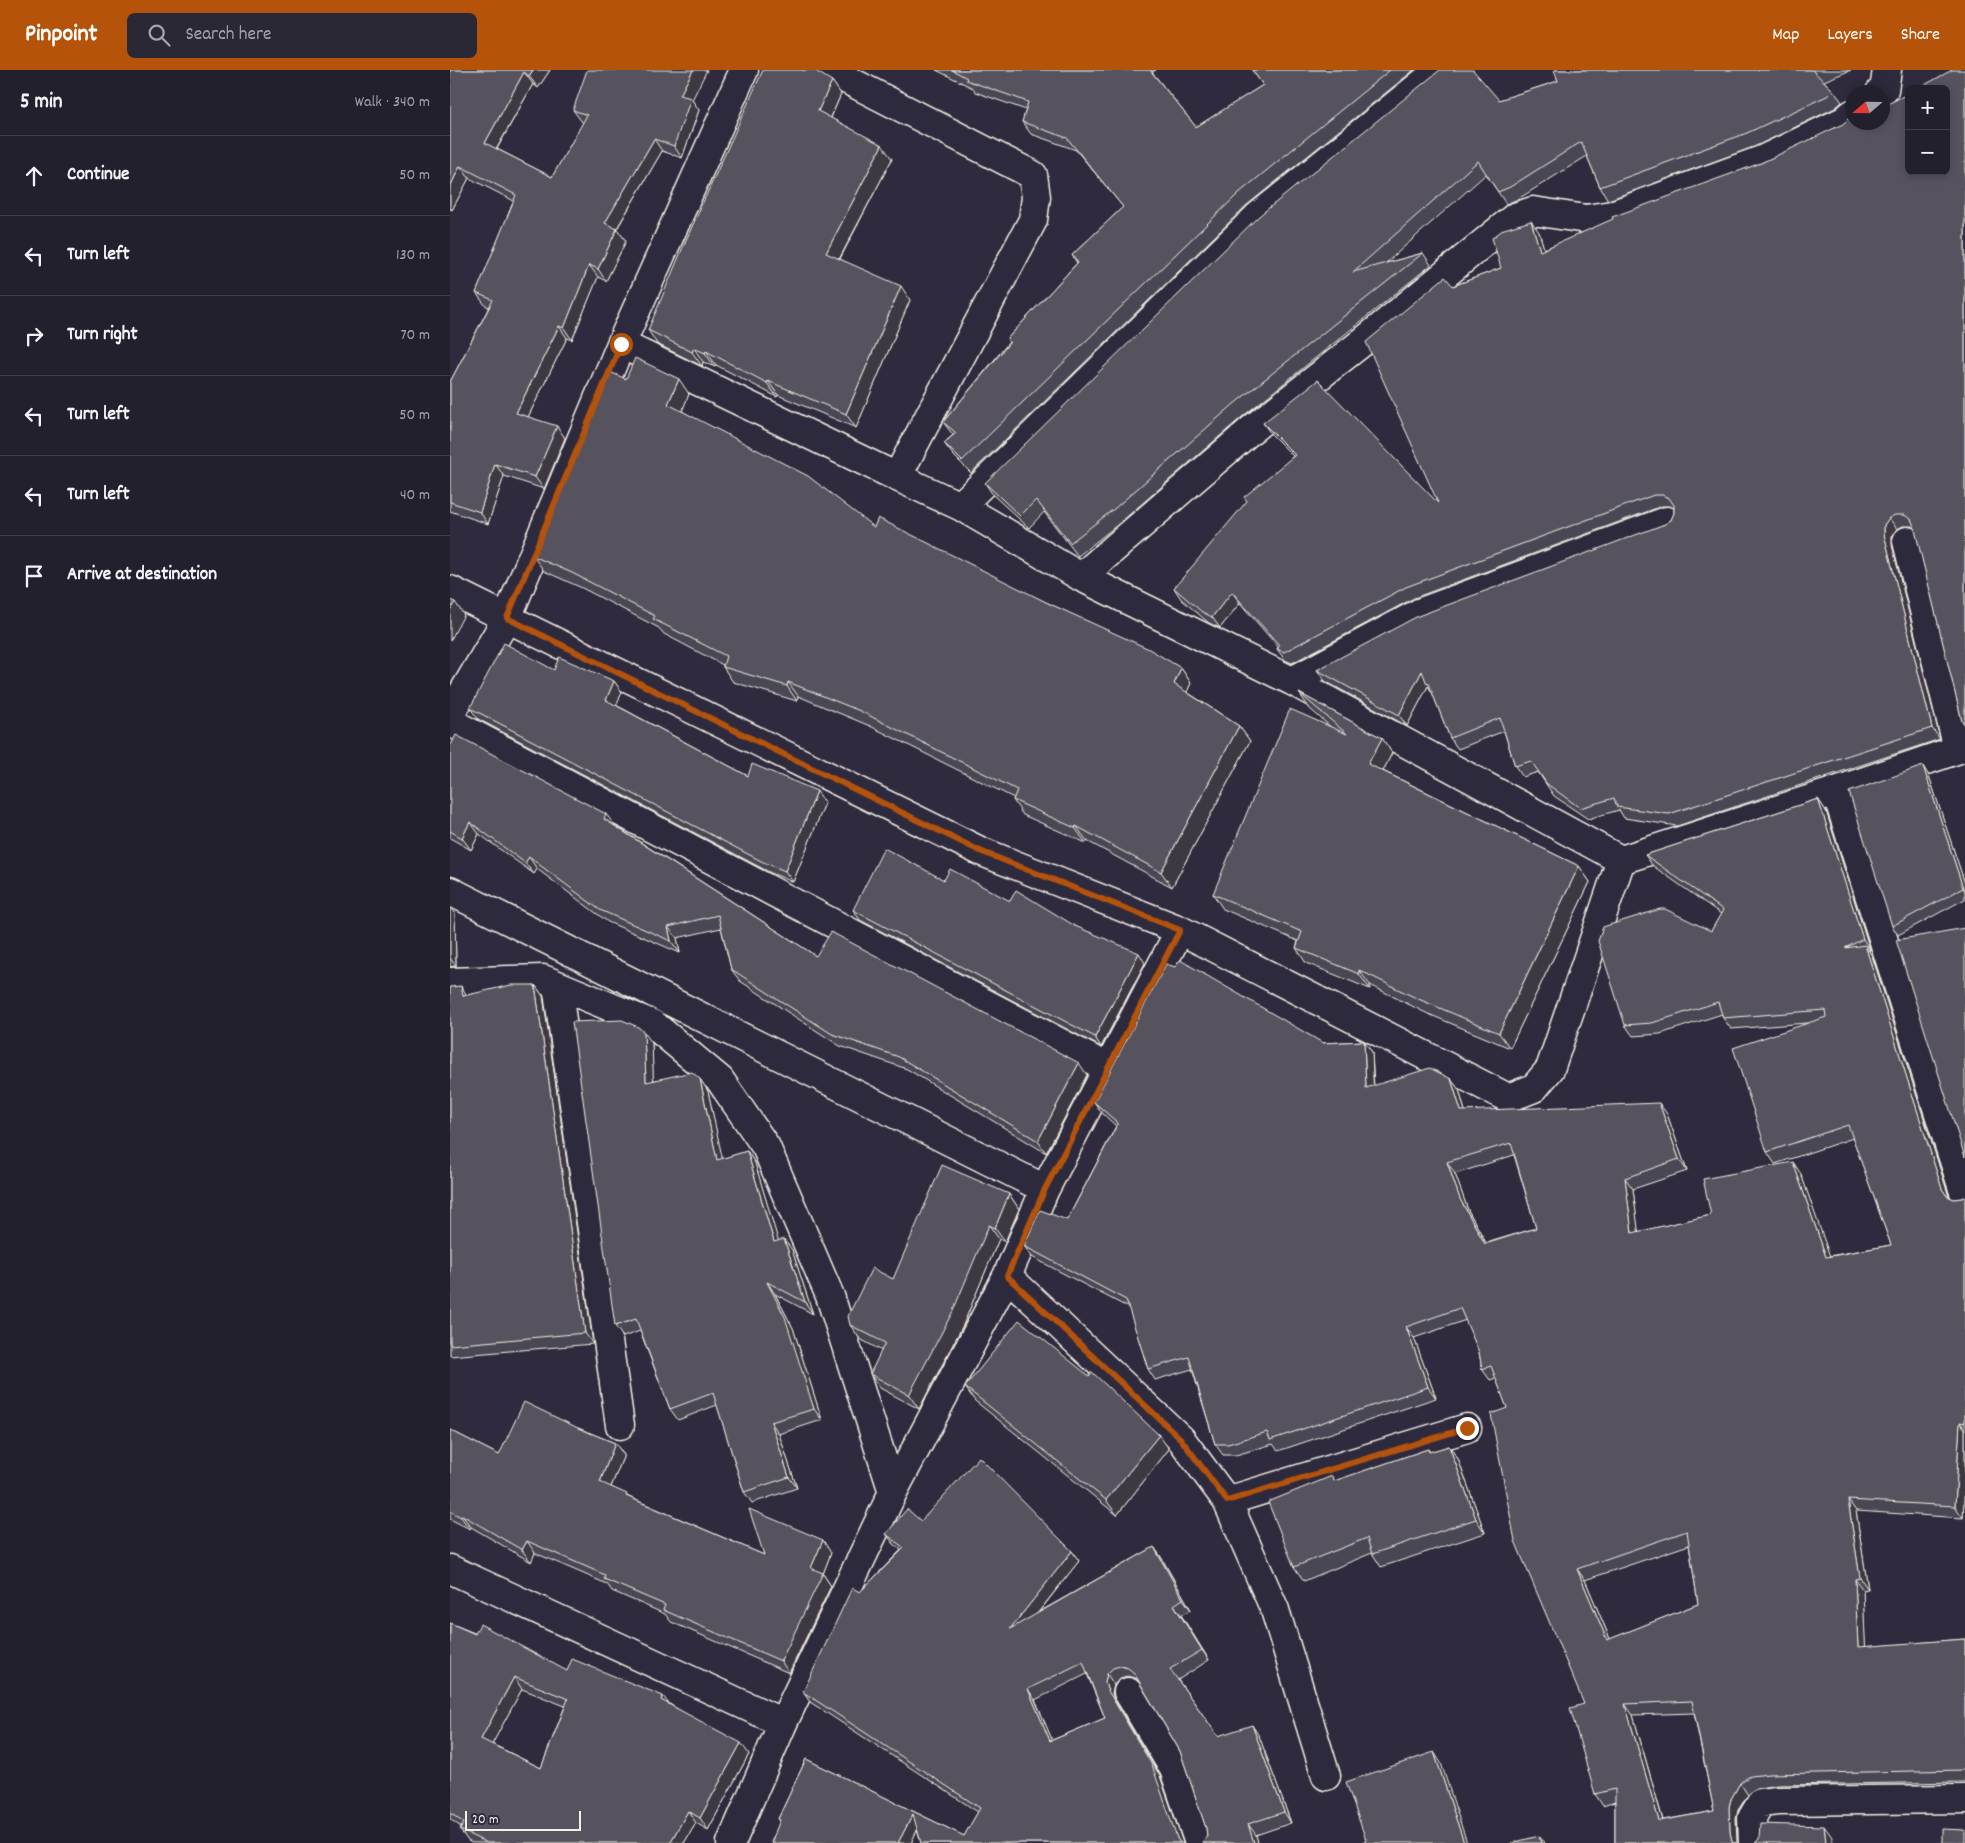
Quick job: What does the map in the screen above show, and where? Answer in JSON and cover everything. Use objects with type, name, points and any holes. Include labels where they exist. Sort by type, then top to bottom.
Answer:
[{"type":"street","points":[[450,715],[507,618],[621,344],[744,70]]},
{"type":"street","points":[[828,70],[1033,175],[1036,197],[1033,220],[896,476]]},
{"type":"street","points":[[960,506],[1257,217],[1439,70]]},
{"type":"street","points":[[1885,85],[1887,70]]},
{"type":"street","points":[[1081,577],[1252,428],[1360,344],[1514,217],[1533,211],[1586,219],[1612,215],[1762,160],[1845,120]]},
{"type":"street","points":[[621,344],[960,506],[1081,577],[1292,681],[1621,860],[1836,791],[1962,748],[1908,541]]},
{"type":"street","points":[[1292,681],[1419,613],[1667,520]]},
{"type":"street","points":[[450,590],[980,851],[1180,930],[1508,1098],[1534,1088],[1550,1069],[1621,860]]},
{"type":"street","points":[[450,722],[1108,1068]]},
{"type":"street","points":[[1836,791],[1965,1195]]},
{"type":"street","points":[[450,891],[1045,1189]]},
{"type":"street","points":[[731,1843],[783,1723],[893,1492],[1007,1276],[1045,1189],[1180,930]]},
{"type":"street","points":[[450,982],[543,979],[654,1025],[720,1080],[766,1147],[830,1296],[893,1492]]},
{"type":"street","points":[[558,985],[620,1425]]},
{"type":"street","points":[[1007,1276],[1181,1439],[1227,1501],[1275,1610],[1326,1776]]},
{"type":"street","points":[[1227,1501],[1467,1428]]},
{"type":"street","points":[[450,1569],[783,1723]]},
{"type":"street","points":[[1128,1692],[1174,1769],[1199,1843]]},
{"type":"street","points":[[1753,1843],[1752,1818],[1761,1803],[1777,1801],[1965,1799]]},
{"type":"building","points":[[450,70],[533,70],[529,76],[524,72],[485,143],[552,177],[587,115],[573,110],[587,70],[693,70],[680,95],[691,98],[674,146],[654,139],[605,223],[617,229],[598,269],[589,265],[564,328],[559,326],[516,413],[557,426],[535,477],[495,464],[480,512],[450,502],[450,382],[493,300],[476,293],[516,195],[460,166],[450,187]]},
{"type":"building","points":[[763,70],[814,70],[832,81],[818,111],[882,145],[826,253],[901,286],[846,414],[768,381],[767,383],[706,351],[705,353],[694,348],[692,352],[648,330],[686,240]]},
{"type":"building","points":[[952,70],[1150,70],[1196,127],[1263,85],[1252,70],[1390,70],[1239,193],[962,461],[944,443],[956,433],[943,422],[1010,342],[1007,339],[1078,262],[1072,255],[1123,207],[1067,138],[1022,122],[1028,102],[966,80],[967,78]]},
{"type":"building","points":[[1440,70],[1473,70],[1499,100],[1558,81],[1554,70],[1812,70],[1833,90],[1827,96],[1747,133],[1600,187],[1581,142],[1510,187],[1498,192],[1478,161],[1353,272],[1423,253],[1234,404],[1114,509],[1070,543],[1036,500],[1020,516],[985,483],[1259,216]]},
{"type":"building","points":[[1952,70],[1965,70],[1965,721],[1962,721],[1914,526],[1911,519],[1904,515],[1895,515],[1889,518],[1884,525],[1884,534],[1932,728],[1669,814],[1617,807],[1614,798],[1580,808],[1547,784],[1531,761],[1515,766],[1500,718],[1450,738],[1422,671],[1399,715],[1317,670],[1418,616],[1665,524],[1671,520],[1674,513],[1674,505],[1669,498],[1662,495],[1654,495],[1406,587],[1284,652],[1277,649],[1279,645],[1232,592],[1212,617],[1202,612],[1174,588],[1247,501],[1244,497],[1295,455],[1263,423],[1318,380],[1438,503],[1366,342],[1445,277],[1453,286],[1501,268],[1492,238],[1504,229],[1531,221],[1540,251],[1613,219],[1612,217],[1761,163],[1845,122],[1845,130],[1890,130],[1890,103],[1905,95],[1905,175],[1950,175],[1950,85],[1924,85]]},
{"type":"building","points":[[635,358],[679,379],[668,404],[808,476],[874,527],[878,518],[1050,604],[1149,649],[1181,668],[1174,684],[1239,726],[1161,872],[1076,826],[1075,828],[1013,800],[1017,790],[860,711],[788,682],[787,686],[723,667],[726,656],[653,619],[655,616],[572,573],[533,556],[610,372],[626,379]]},
{"type":"building","points":[[450,600],[455,602],[450,610]]},
{"type":"building","points":[[504,643],[554,670],[559,657],[614,681],[606,700],[748,776],[752,764],[817,791],[785,871],[763,862],[470,708]]},
{"type":"building","points":[[1299,693],[1382,738],[1368,764],[1579,866],[1499,1033],[1416,998],[1359,970],[1359,974],[1296,948],[1302,932],[1213,894],[1290,709],[1347,734]]},
{"type":"building","points":[[456,735],[606,814],[604,819],[816,956],[831,932],[1079,1063],[1038,1141],[899,1057],[832,1034],[731,969],[718,915],[668,927],[671,941],[600,910],[529,857],[525,863],[470,822],[462,838],[450,831],[450,747]]},
{"type":"building","points":[[1923,766],[1963,888],[1892,926],[1849,792]]},
{"type":"building","points":[[1818,799],[1863,939],[1845,948],[1865,945],[1942,1189],[1947,1196],[1954,1199],[1965,1197],[1965,1423],[1960,1422],[1955,1506],[1848,1500],[1860,1578],[1855,1579],[1858,1647],[1965,1639],[1965,1770],[1751,1776],[1740,1783],[1731,1799],[1729,1807],[1730,1832],[1732,1841],[1735,1843],[1615,1843],[1615,1789],[1595,1794],[1570,1708],[1584,1704],[1515,1541],[1491,1414],[1507,1408],[1491,1366],[1482,1369],[1479,1352],[1460,1308],[1406,1327],[1428,1387],[1270,1440],[1267,1432],[1228,1444],[1215,1444],[1189,1357],[1148,1369],[1126,1300],[1024,1246],[1040,1210],[1067,1220],[1118,1123],[1094,1102],[1166,964],[1175,967],[1180,960],[1323,1043],[1364,1041],[1366,1088],[1430,1068],[1451,1079],[1461,1111],[1659,1103],[1679,1159],[1625,1178],[1632,1233],[1711,1215],[1703,1179],[1793,1162],[1826,1257],[1891,1245],[1848,1125],[1767,1152],[1733,1048],[1826,1017],[1825,1010],[1723,1018],[1718,1002],[1652,1023],[1625,1025],[1598,941],[1603,927],[1665,909],[1711,931],[1723,910],[1645,855]],"holes":[[[1511,1143],[1536,1228],[1485,1244],[1460,1199],[1447,1162]],[[1687,1531],[1698,1604],[1607,1640],[1577,1569]],[[1692,1701],[1714,1811],[1659,1821],[1625,1704]]]},
{"type":"building","points":[[884,848],[944,880],[950,869],[1010,901],[1016,890],[1075,926],[1139,953],[1095,1037],[853,910]]},
{"type":"building","points":[[1965,928],[1965,1157],[1896,940]]},
{"type":"building","points":[[511,985],[535,985],[585,1333],[450,1345],[450,987],[461,986],[463,996]]},
{"type":"building","points":[[622,1020],[638,1027],[644,1032],[646,1082],[692,1072],[700,1079],[717,1160],[747,1151],[774,1242],[784,1239],[805,1302],[767,1282],[785,1317],[814,1409],[771,1422],[789,1477],[744,1492],[713,1393],[670,1409],[636,1319],[615,1326],[572,1022]]},
{"type":"building","points":[[942,1165],[1009,1194],[995,1228],[989,1225],[953,1311],[909,1395],[870,1374],[885,1343],[850,1325],[848,1316],[872,1268],[893,1279]]},
{"type":"building","points":[[1019,1320],[1089,1376],[1092,1372],[1159,1435],[1106,1500],[965,1387]]},
{"type":"building","points":[[524,1402],[578,1428],[615,1443],[600,1482],[627,1494],[626,1496],[764,1555],[749,1509],[823,1540],[811,1568],[823,1573],[781,1661],[663,1610],[665,1605],[604,1579],[605,1575],[527,1541],[522,1550],[462,1515],[461,1517],[450,1511],[450,1430],[499,1455]]},
{"type":"building","points":[[1449,1446],[1476,1519],[1372,1554],[1367,1538],[1294,1567],[1268,1502],[1332,1476],[1334,1481],[1428,1449],[1429,1452]]},
{"type":"building","points":[[979,1457],[1072,1551],[1010,1629],[1154,1547],[1183,1599],[1174,1605],[1202,1650],[1170,1669],[1218,1736],[1252,1725],[1284,1812],[1248,1824],[1254,1843],[1203,1843],[1207,1836],[1206,1828],[1180,1751],[1134,1673],[1128,1668],[1120,1666],[1113,1668],[1107,1674],[1105,1682],[1107,1689],[1152,1765],[1180,1843],[921,1843],[913,1814],[898,1843],[771,1843],[780,1820],[778,1819],[806,1759],[964,1836],[980,1808],[803,1692],[852,1588],[860,1592],[904,1548],[886,1534],[907,1509],[921,1521]],"holes":[[[1083,1662],[1105,1718],[1050,1741],[1028,1689]]]},
{"type":"building","points":[[450,1623],[475,1634],[480,1624],[567,1671],[572,1659],[663,1696],[661,1700],[741,1743],[700,1818],[688,1811],[670,1843],[487,1843],[460,1830],[464,1823],[450,1813]],"holes":[[[514,1677],[568,1699],[541,1768],[481,1739]]]},
{"type":"building","points":[[1434,1752],[1464,1843],[1362,1843],[1366,1840],[1346,1782]]},
{"type":"building","points":[[1760,1824],[1824,1826],[1826,1843],[1755,1843],[1759,1839]]},
{"type":"building","points":[[1942,1829],[1965,1830],[1965,1843],[1942,1843]]},
{"type":"building","points":[[1539,1836],[1541,1843],[1511,1843]]},
{"type":"route","points":[[621,344],[507,618],[980,851],[1180,930],[1045,1189],[1007,1276],[1181,1439],[1227,1501],[1467,1428]]}]
